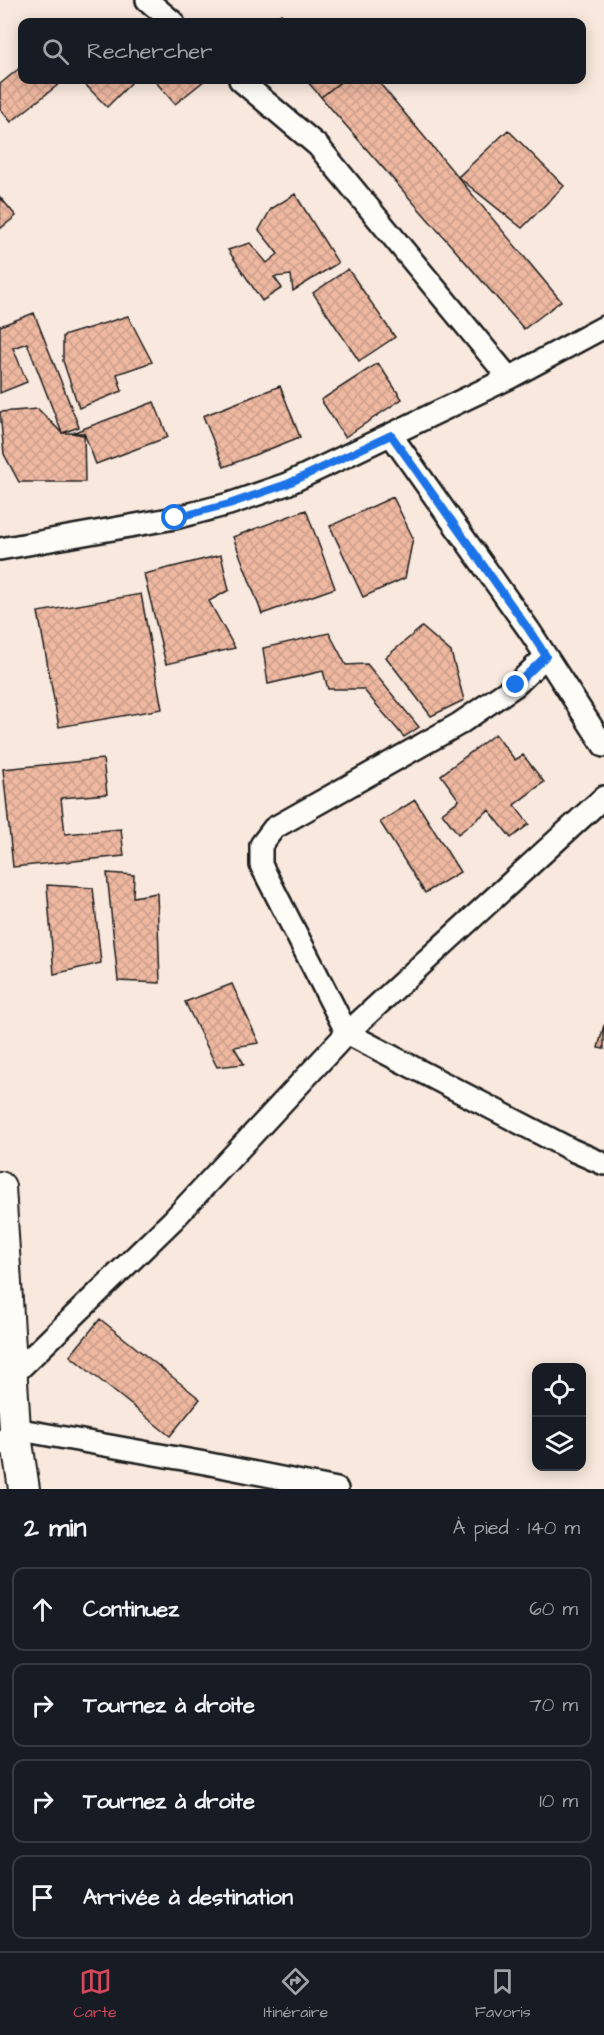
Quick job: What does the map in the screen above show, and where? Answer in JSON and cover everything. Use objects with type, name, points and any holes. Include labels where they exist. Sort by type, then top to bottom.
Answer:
[{"type":"main road","points":[[0,1187],[13,1376],[8,1436],[24,1489]]},
{"type":"street","points":[[147,0],[168,18]]},
{"type":"street","points":[[245,84],[318,146],[509,378]]},
{"type":"street","points":[[0,549],[175,518],[229,504],[287,484],[509,378],[604,327]]},
{"type":"street","points":[[391,435],[529,630],[604,746]]},
{"type":"street","points":[[546,656],[516,685],[459,724],[274,828],[261,844],[261,865],[347,1033],[572,1150],[604,1164]]},
{"type":"street","points":[[13,1376],[173,1220],[347,1033],[604,797]]},
{"type":"street","points":[[8,1436],[194,1461],[337,1489]]},
{"type":"building","points":[[18,69],[18,84],[59,84],[11,122],[0,109],[0,84]]},
{"type":"building","points":[[85,84],[130,84],[107,107]]},
{"type":"building","points":[[158,84],[200,84],[175,104]]},
{"type":"building","points":[[310,84],[338,84],[321,97]]},
{"type":"building","points":[[338,84],[380,84],[561,301],[524,329],[321,97]]},
{"type":"building","points":[[508,130],[564,186],[522,228],[458,177]]},
{"type":"building","points":[[295,194],[338,263],[293,291],[291,275],[274,277],[282,288],[262,301],[228,250],[250,243],[267,263],[278,254],[259,230],[271,209]]},
{"type":"building","points":[[0,197],[16,216],[0,229]]},
{"type":"building","points":[[348,269],[395,337],[359,361],[313,293]]},
{"type":"building","points":[[34,313],[79,427],[62,433],[27,343],[13,348],[27,382],[0,393],[0,326]]},
{"type":"building","points":[[128,316],[152,362],[117,374],[122,391],[79,408],[63,361],[63,336]]},
{"type":"building","points":[[378,363],[402,399],[345,437],[321,400]]},
{"type":"building","points":[[280,386],[300,437],[224,467],[203,416]]},
{"type":"building","points":[[154,402],[168,437],[96,464],[84,433],[83,435],[72,433]]},
{"type":"building","points":[[38,409],[62,433],[84,433],[85,482],[19,482],[4,454],[0,412]]},
{"type":"building","points":[[393,497],[413,538],[405,578],[363,597],[330,526]]},
{"type":"building","points":[[306,510],[335,588],[262,614],[233,537]]},
{"type":"building","points":[[221,555],[229,590],[209,601],[235,648],[166,664],[144,574]]},
{"type":"building","points":[[141,594],[162,709],[59,727],[38,612]]},
{"type":"building","points":[[422,627],[451,652],[464,700],[431,716],[386,657]]},
{"type":"building","points":[[329,633],[346,665],[367,664],[419,727],[404,737],[363,689],[328,689],[323,671],[268,684],[263,648]]},
{"type":"building","points":[[495,734],[515,760],[523,755],[544,782],[514,805],[529,824],[511,838],[489,810],[458,834],[442,813],[459,800],[441,775]]},
{"type":"building","points":[[103,759],[107,794],[61,798],[65,834],[121,829],[124,856],[13,867],[3,769]]},
{"type":"building","points":[[415,800],[460,872],[425,893],[380,822]]},
{"type":"building","points":[[107,873],[134,875],[133,897],[157,893],[160,983],[118,981]]},
{"type":"building","points":[[47,885],[93,888],[101,963],[54,974]]},
{"type":"building","points":[[232,984],[259,1043],[234,1047],[244,1064],[217,1067],[185,1002]]},
{"type":"building","points":[[604,1025],[604,1049],[598,1048]]},
{"type":"building","points":[[100,1319],[200,1399],[170,1436],[70,1356]]},
{"type":"route","points":[[175,518],[229,504],[287,484],[391,435],[546,656],[516,685]]}]
